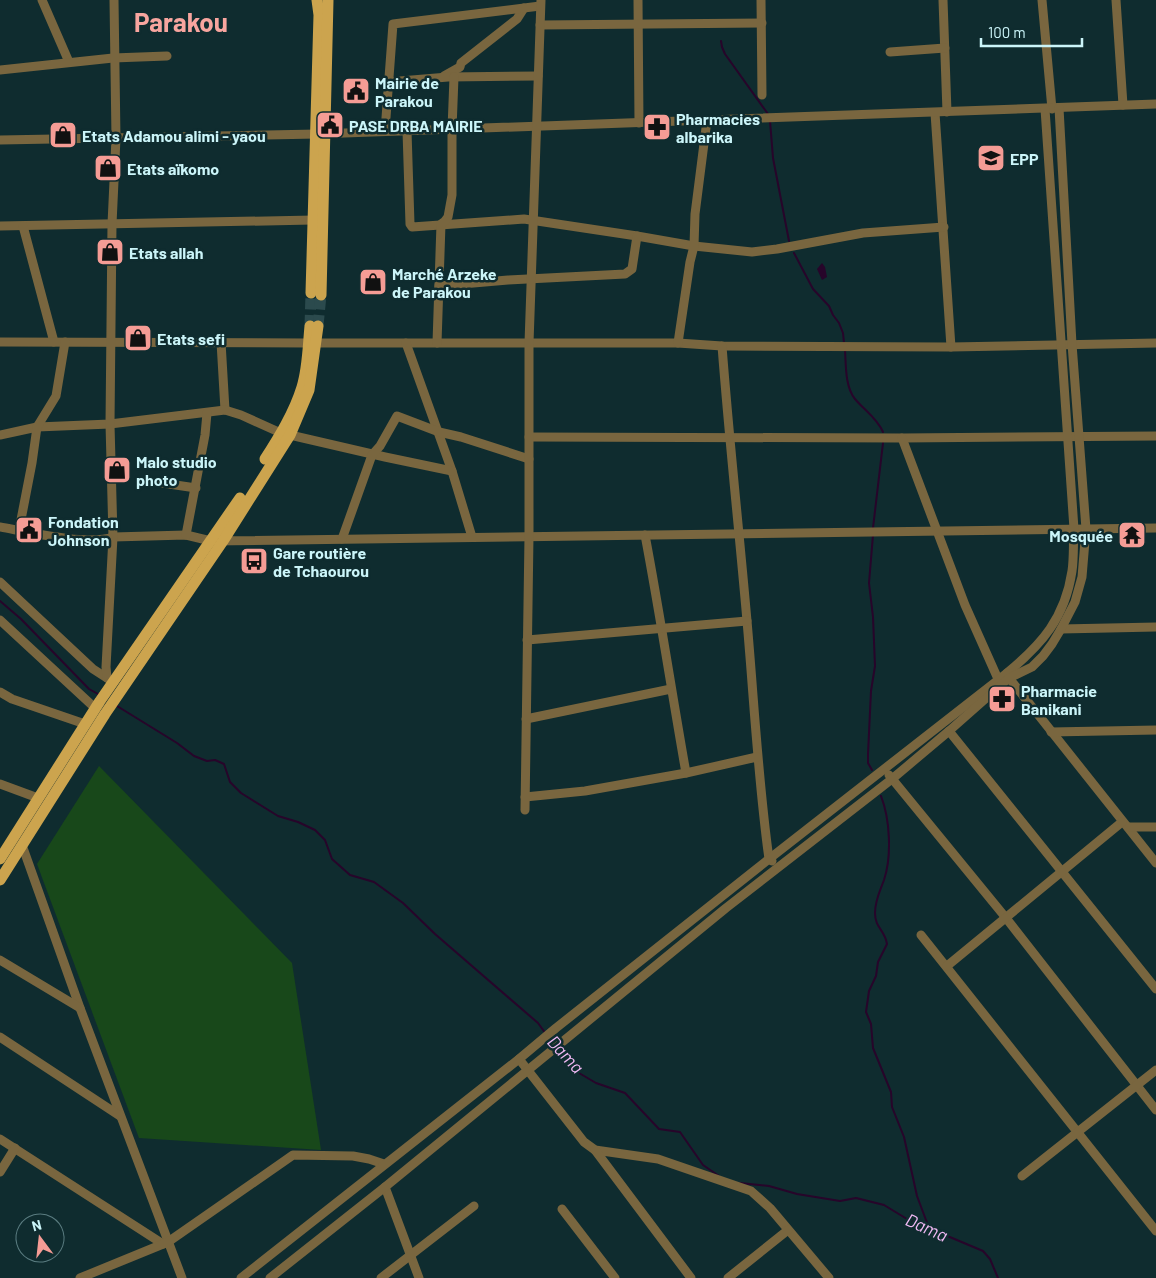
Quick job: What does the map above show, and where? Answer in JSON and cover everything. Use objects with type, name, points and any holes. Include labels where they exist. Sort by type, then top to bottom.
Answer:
[{"type":"main road","points":[[316,0],[319,15],[321,133],[313,220],[316,294],[321,133],[328,0]]},
{"type":"main road","points":[[0,880],[113,684],[217,541],[251,481],[285,434],[302,387],[314,326]]},
{"type":"main road","points":[[0,859],[86,724],[102,705]]},
{"type":"street","points":[[42,0],[69,62]]},
{"type":"street","points":[[113,684],[107,651],[113,537],[110,424],[112,224],[116,138],[113,58],[114,0]]},
{"type":"street","points":[[638,0],[639,123]]},
{"type":"street","points":[[761,0],[762,95]]},
{"type":"street","points":[[943,0],[947,112]]},
{"type":"street","points":[[240,1278],[519,1059],[769,858],[998,679],[1032,667],[1043,656],[1062,629],[1075,602],[1082,577],[1086,529],[1042,0]]},
{"type":"street","points":[[1116,0],[1122,106]]},
{"type":"street","points":[[385,131],[392,24],[524,8],[540,3],[529,343],[529,536],[524,810]]},
{"type":"street","points":[[441,78],[460,67],[462,62],[517,20],[524,8]]},
{"type":"street","points":[[540,24],[762,23]]},
{"type":"street","points":[[890,52],[945,48]]},
{"type":"street","points":[[0,70],[113,58],[167,56]]},
{"type":"street","points":[[388,82],[454,77],[538,76]]},
{"type":"street","points":[[441,224],[448,217],[452,195],[454,77]]},
{"type":"street","points":[[0,140],[452,129],[1156,104]]},
{"type":"street","points":[[270,1278],[385,1187],[777,867],[892,779],[949,731],[1008,676],[1036,648],[1052,627],[1066,596],[1072,569],[1074,529],[1061,344],[1052,109]]},
{"type":"street","points":[[934,113],[944,227],[951,346]]},
{"type":"street","points":[[678,342],[694,246],[695,214],[707,120]]},
{"type":"street","points":[[407,130],[410,224],[412,227],[514,219],[694,246],[752,252],[863,233],[944,227]]},
{"type":"street","points":[[0,226],[313,220]]},
{"type":"street","points":[[438,344],[441,224]]},
{"type":"street","points":[[23,226],[54,342]]},
{"type":"street","points":[[439,286],[629,273],[632,269],[637,236]]},
{"type":"street","points":[[0,342],[111,341],[438,344],[678,342],[722,346],[1156,344]]},
{"type":"street","points":[[19,530],[37,427],[56,396],[64,342]]},
{"type":"street","points":[[221,342],[225,410]]},
{"type":"street","points":[[406,343],[452,471],[472,537]]},
{"type":"street","points":[[722,346],[747,621],[757,757],[769,858],[777,867]]},
{"type":"street","points":[[0,435],[37,427],[110,424],[225,410],[285,434],[452,471]]},
{"type":"street","points":[[186,535],[196,488],[207,413]]},
{"type":"street","points":[[342,539],[372,454],[380,446],[397,416],[438,432],[461,437],[529,459]]},
{"type":"street","points":[[529,437],[729,436],[902,438],[1156,436]]},
{"type":"street","points":[[902,438],[965,605],[998,679]]},
{"type":"street","points":[[162,483],[196,488]]},
{"type":"street","points":[[0,527],[69,538],[104,539],[113,537],[186,535],[217,541],[1156,528]]},
{"type":"street","points":[[644,535],[662,627],[686,773]]},
{"type":"street","points":[[0,582],[93,669],[113,684]]},
{"type":"street","points":[[0,620],[102,705]]},
{"type":"street","points":[[527,640],[747,621]]},
{"type":"street","points":[[1062,629],[1156,626]]},
{"type":"street","points":[[1008,676],[1156,864]]},
{"type":"street","points":[[526,718],[671,689]]},
{"type":"street","points":[[0,692],[12,699],[86,724]]},
{"type":"street","points":[[1051,732],[1156,730]]},
{"type":"street","points":[[949,731],[1156,989]]},
{"type":"street","points":[[524,796],[585,790],[686,773],[757,757]]},
{"type":"street","points":[[884,768],[1006,918],[1156,1110]]},
{"type":"street","points":[[0,784],[38,798]]},
{"type":"street","points":[[947,966],[1063,872],[1125,825],[1156,827]]},
{"type":"street","points":[[22,844],[166,1243],[182,1278]]},
{"type":"street","points":[[921,935],[1156,1231]]},
{"type":"street","points":[[0,960],[80,1008]]},
{"type":"street","points":[[0,1037],[120,1116]]},
{"type":"street","points":[[519,1059],[577,1135],[595,1150],[691,1278]]},
{"type":"street","points":[[1022,1176],[1156,1070]]},
{"type":"street","points":[[0,1139],[166,1243]]},
{"type":"street","points":[[0,1172],[15,1148]]},
{"type":"street","points":[[595,1150],[658,1158],[751,1191],[770,1208],[829,1278]]},
{"type":"street","points":[[80,1278],[166,1243],[293,1155],[353,1156],[384,1164]]},
{"type":"street","points":[[385,1187],[419,1278]]},
{"type":"street","points":[[381,1278],[474,1206]]},
{"type":"street","points":[[562,1210],[615,1278]]},
{"type":"street","points":[[728,1278],[788,1230]]},
{"type":"street","points":[[602,1278],[608,1269]]},
{"type":"green space","points":[[99,766],[292,963],[321,1150],[139,1138],[37,864]]},
{"type":"shaded area","points":[[822,263],[827,277],[822,280],[817,269]]},
{"type":"waterway","points":[[721,41],[725,54],[768,114]]},
{"type":"waterway","points":[[770,121],[773,158],[789,241]]},
{"type":"waterway","points":[[794,253],[813,289],[829,306],[839,323],[844,343]]},
{"type":"waterway","points":[[845,350],[849,388],[855,399],[877,422],[883,432]]},
{"type":"waterway","points":[[873,528],[883,443]]},
{"type":"waterway","points":[[872,770],[868,763],[868,754],[871,691],[875,666],[873,617],[869,583],[873,535]]},
{"type":"waterway","points":[[0,601],[21,619],[89,689],[98,694]]},
{"type":"waterway","name":"Dama","points":[[117,706],[177,743],[194,756],[207,761],[215,760],[224,764],[230,782],[241,793],[278,816],[315,830],[325,840],[332,859],[350,875],[374,882],[403,903],[435,934],[538,1023],[546,1034]]},
{"type":"waterway","points":[[881,796],[888,826],[889,849],[887,870],[877,900],[875,918],[887,944],[878,962],[876,976],[869,991],[866,1012],[871,1024],[873,1048],[891,1092],[892,1107],[904,1137],[917,1196],[929,1228]]},
{"type":"waterway","name":"Dama","points":[[549,1037],[556,1044]]},
{"type":"waterway","name":"Dama","points":[[560,1048],[579,1073],[596,1083],[625,1093],[659,1129],[680,1132],[703,1165],[719,1176]]},
{"type":"waterway","name":"Dama","points":[[740,1183],[769,1186],[797,1194],[840,1201],[856,1198],[884,1205],[907,1219],[983,1251],[990,1259],[998,1278]]},
{"type":"tunnel","points":[[310,326],[311,293]]},
{"type":"tunnel","points":[[318,326],[321,295]]},
{"type":"place","name":"Mairie de Parakou","points":[[356,91]]},
{"type":"place","name":"PASE DRBA MAIRIE","points":[[330,125]]},
{"type":"place","name":"Pharmacies albarika","points":[[657,127]]},
{"type":"place","name":"Etats Adamou alimi - yaou","points":[[63,135]]},
{"type":"place","name":"EPP","points":[[991,158]]},
{"type":"place","name":"Etats aïkomo","points":[[108,168]]},
{"type":"place","name":"Etats allah","points":[[110,252]]},
{"type":"place","name":"Marché Arzeke de Parakou","points":[[373,282]]},
{"type":"place","name":"Etats sefi","points":[[138,338]]},
{"type":"place","name":"Malo studio photo","points":[[117,470]]},
{"type":"place","name":"Fondation Johnson","points":[[29,530]]},
{"type":"place","name":"Mosquée","points":[[1132,535]]},
{"type":"place","name":"Gare routière de Tchaourou","points":[[254,561]]},
{"type":"place","name":"Pharmacie Banikani","points":[[1002,699]]},
{"type":"district","name":"Parakou","points":[[181,21]]}]
